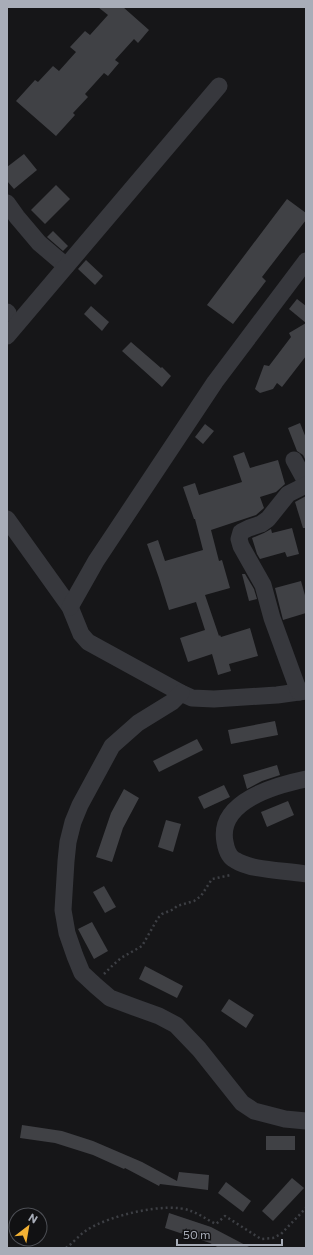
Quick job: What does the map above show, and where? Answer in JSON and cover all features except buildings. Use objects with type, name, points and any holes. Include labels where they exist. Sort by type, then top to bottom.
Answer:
[{"type":"street","points":[[7,336],[219,86]]},
{"type":"street","points":[[7,202],[17,217],[39,243],[66,266]]},
{"type":"street","points":[[70,607],[96,562],[215,382],[306,260]]},
{"type":"street","points":[[7,519],[70,607],[81,634],[88,642],[192,698],[214,699],[277,695],[303,691],[272,618],[263,585],[241,546],[239,539],[241,532],[261,524],[268,519],[288,494],[306,484],[294,460]]},
{"type":"street","points":[[181,693],[172,702],[138,723],[112,746],[80,804],[73,822],[68,842],[66,861],[64,910],[67,933],[82,973],[110,998],[159,1016],[176,1025],[199,1050],[242,1104],[254,1111],[285,1119],[306,1121]]},
{"type":"street","points":[[306,779],[274,787],[258,794],[235,809],[230,817],[224,838],[226,848],[233,859],[245,865],[306,874]]},
{"type":"path","points":[[96,986],[113,965],[142,946],[158,918],[162,914],[174,909],[177,906],[194,901],[201,896],[212,879],[232,875],[245,865]]},
{"type":"path","points":[[66,1248],[86,1230],[135,1211],[169,1207],[180,1208],[191,1210],[216,1224],[225,1216],[261,1239],[273,1238],[281,1234],[306,1208]]}]
